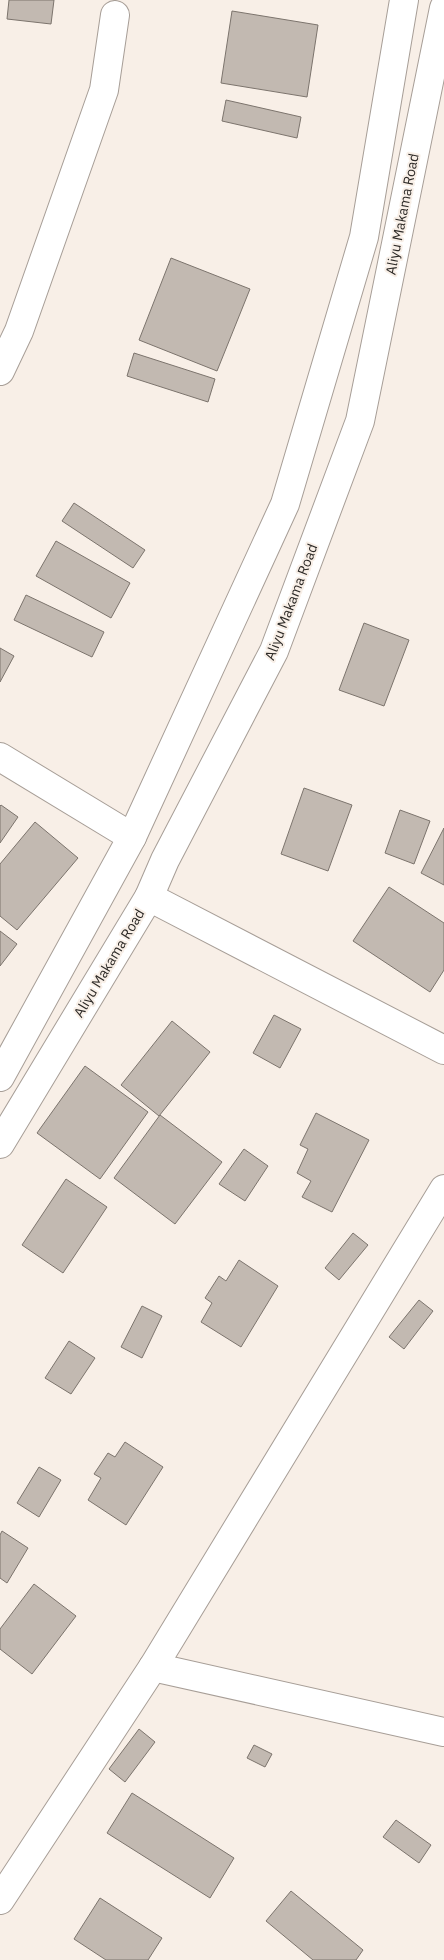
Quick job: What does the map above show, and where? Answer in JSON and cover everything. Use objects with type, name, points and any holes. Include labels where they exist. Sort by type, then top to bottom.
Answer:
[{"type":"street","points":[[0,1077],[132,837],[286,504],[364,237],[404,0]]},
{"type":"street","name":"Aliyu Makama Road","points":[[0,1144],[149,896],[165,860],[274,651],[360,421],[444,8]]},
{"type":"street","points":[[0,371],[19,332],[104,90],[115,15]]},
{"type":"street","points":[[0,757],[132,837]]},
{"type":"street","points":[[149,896],[444,1050]]},
{"type":"street","points":[[0,1900],[153,1667],[444,1190]]},
{"type":"street","points":[[153,1667],[444,1732]]},
{"type":"building","points":[[9,0],[54,0],[51,24],[7,19]]},
{"type":"building","points":[[232,11],[318,25],[307,97],[221,83]]},
{"type":"building","points":[[226,100],[301,117],[297,138],[222,121]]},
{"type":"building","points":[[171,258],[250,289],[217,371],[139,340]]},
{"type":"building","points":[[134,353],[215,379],[208,402],[127,376]]},
{"type":"building","points":[[74,503],[145,550],[133,568],[62,521]]},
{"type":"building","points":[[56,541],[130,583],[111,618],[36,576]]},
{"type":"building","points":[[26,595],[104,632],[92,657],[14,620]]},
{"type":"building","points":[[364,623],[409,640],[384,706],[339,690]]},
{"type":"building","points":[[0,648],[14,656],[0,682]]},
{"type":"building","points":[[304,788],[352,805],[328,871],[281,854]]},
{"type":"building","points":[[0,806],[18,817],[0,843]]},
{"type":"building","points":[[400,810],[430,821],[414,864],[385,853]]},
{"type":"building","points":[[35,822],[78,858],[17,930],[0,916],[0,864]]},
{"type":"building","points":[[444,828],[444,885],[421,873]]},
{"type":"building","points":[[389,887],[444,923],[444,970],[430,992],[353,941]]},
{"type":"building","points":[[0,931],[17,944],[0,966]]},
{"type":"building","points":[[274,1015],[301,1029],[280,1068],[253,1053]]},
{"type":"building","points":[[172,1021],[210,1052],[159,1116],[121,1085]]},
{"type":"building","points":[[85,1066],[148,1112],[100,1179],[37,1133]]},
{"type":"building","points":[[316,1113],[369,1140],[332,1212],[302,1197],[311,1181],[297,1173],[308,1149],[300,1145]]},
{"type":"building","points":[[160,1115],[222,1162],[175,1224],[114,1178]]},
{"type":"building","points":[[244,1149],[268,1166],[245,1201],[219,1184]]},
{"type":"building","points":[[66,1179],[107,1207],[63,1273],[22,1245]]},
{"type":"building","points":[[353,1233],[368,1245],[339,1280],[325,1268]]},
{"type":"building","points":[[239,1260],[278,1286],[241,1347],[201,1322],[212,1303],[205,1298],[219,1276],[226,1281]]},
{"type":"building","points":[[419,1300],[433,1311],[404,1349],[389,1337]]},
{"type":"building","points":[[142,1306],[162,1316],[142,1358],[121,1347]]},
{"type":"building","points":[[69,1341],[95,1358],[71,1394],[45,1378]]},
{"type":"building","points":[[125,1442],[163,1467],[126,1525],[88,1500],[101,1478],[94,1474],[108,1453],[115,1457]]},
{"type":"building","points":[[39,1467],[61,1480],[39,1517],[17,1503]]},
{"type":"building","points":[[2,1531],[28,1548],[7,1583],[0,1578],[0,1535]]},
{"type":"building","points":[[34,1584],[76,1616],[32,1674],[0,1649],[0,1629]]},
{"type":"building","points":[[139,1729],[155,1742],[125,1782],[109,1769]]},
{"type":"building","points":[[254,1745],[272,1754],[265,1767],[247,1758]]},
{"type":"building","points":[[132,1793],[234,1858],[210,1898],[107,1833]]},
{"type":"building","points":[[396,1820],[431,1845],[419,1863],[383,1837]]},
{"type":"building","points":[[291,1891],[363,1950],[356,1960],[313,1960],[266,1921]]},
{"type":"building","points":[[100,1898],[162,1938],[148,1960],[106,1960],[74,1939]]}]
